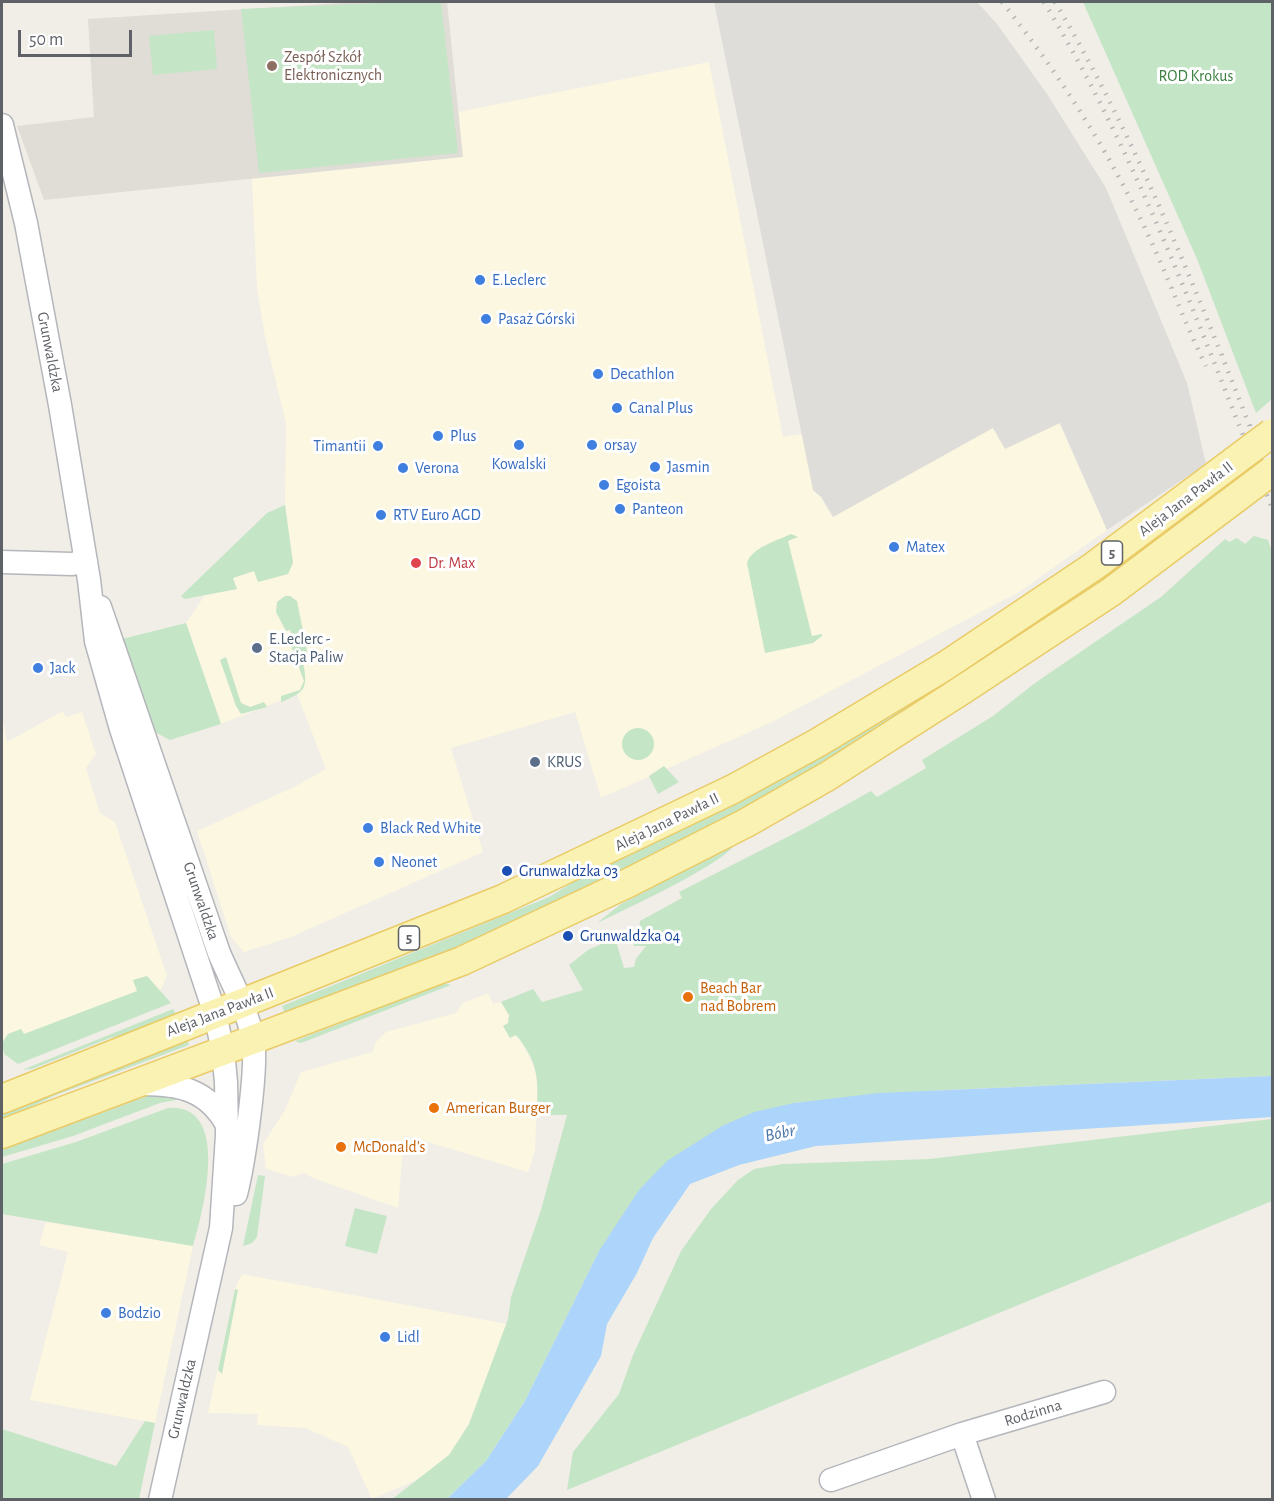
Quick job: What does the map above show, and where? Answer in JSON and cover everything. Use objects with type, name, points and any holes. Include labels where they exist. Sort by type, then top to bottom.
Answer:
[{"type":"main road","name":"Aleja Jana Pawła II","points":[[2,1099],[464,917],[641,835],[817,743],[945,666],[1094,566],[1272,433]]},
{"type":"main road","name":"Aleja Jana Pawła II","points":[[2,1134],[462,962],[695,850],[828,777],[956,694],[1111,592],[1272,471]]},
{"type":"street","name":"Grunwaldzka","points":[[2,125],[26,223],[87,571],[96,641],[115,707],[215,1014],[224,1051],[227,1125],[221,1228]]},
{"type":"street","points":[[2,562],[72,564],[87,571]]},
{"type":"street","name":"Grunwaldzka","points":[[87,571],[112,636],[219,953],[242,1004],[253,1040],[252,1079],[238,1181],[221,1228],[160,1500]]},
{"type":"street","points":[[131,1084],[180,1086],[205,1098],[220,1113],[227,1125]]},
{"type":"street","name":"Rodzinna","points":[[831,1480],[962,1434],[1104,1392]]},
{"type":"street","points":[[962,1434],[984,1500]]},
{"type":"shaded area","name":"Zespół Szkół Elektronicznych","points":[[358,2],[447,2],[463,157],[44,200],[17,126],[94,117],[88,19]]},
{"type":"shaded area","points":[[714,2],[977,2],[997,24],[1047,94],[1106,188],[1187,383],[1206,464],[1107,530],[1060,423],[1005,449],[993,428],[833,517],[821,497],[813,490]]},
{"type":"shaded area","name":"E.Leclerc","points":[[709,62],[783,437],[802,434],[813,490],[821,497],[833,517],[993,427],[1005,448],[1059,423],[1107,530],[1019,592],[772,722],[601,798],[575,712],[451,748],[483,852],[291,937],[244,952],[231,937],[197,831],[296,786],[326,769],[297,694],[221,724],[186,623],[205,595],[236,589],[233,578],[254,571],[257,581],[293,563],[285,505],[286,423],[265,337],[257,288],[252,179],[462,157],[458,112]]},
{"type":"shaded area","points":[[63,711],[66,717],[82,712],[96,754],[86,768],[100,813],[115,822],[167,976],[160,991],[2,1055],[2,716],[7,742]]},
{"type":"shaded area","points":[[488,993],[493,1004],[501,1002],[509,1015],[508,1023],[504,1026],[521,1041],[538,1074],[535,1151],[528,1172],[404,1135],[398,1208],[304,1173],[293,1177],[266,1169],[263,1144],[285,1110],[301,1072],[372,1052],[376,1042],[386,1032],[456,1013],[463,1003]]},
{"type":"shaded area","points":[[46,1222],[193,1246],[155,1423],[30,1400],[68,1252],[39,1245]]},
{"type":"shaded area","points":[[242,1274],[507,1324],[469,1424],[449,1455],[419,1479],[372,1499],[348,1447],[305,1428],[257,1425],[258,1414],[208,1413],[235,1289]]},
{"type":"green space","points":[[441,2],[458,153],[259,173],[241,9]]},
{"type":"green space","name":"ROD Krokus","points":[[1083,2],[1272,2],[1272,399],[1256,413],[1197,259]]},
{"type":"green space","points":[[214,30],[217,69],[153,75],[149,36]]},
{"type":"green space","points":[[285,505],[293,563],[288,574],[258,582],[254,571],[233,578],[237,589],[185,599],[181,596],[267,513]]},
{"type":"green space","points":[[791,534],[798,537],[788,541],[812,636],[822,634],[822,636],[813,643],[765,653],[747,563],[759,549]]},
{"type":"green space","points":[[1254,536],[1268,540],[1272,552],[1272,1076],[946,1090],[794,1103],[599,1251],[525,1401],[486,1461],[447,1499],[391,1500],[449,1455],[469,1424],[508,1319],[511,1297],[541,1210],[567,1115],[549,1115],[542,1106],[537,1104],[537,1084],[532,1059],[516,1035],[510,1038],[503,1026],[508,1023],[509,1015],[501,1002],[533,989],[542,1002],[583,990],[569,965],[588,950],[615,938],[624,968],[634,967],[636,959],[646,946],[634,946],[631,937],[639,934],[640,921],[682,898],[679,892],[803,829],[871,791],[877,797],[926,768],[922,760],[993,716],[1035,683],[1161,597],[1225,539],[1229,542],[1237,538],[1245,544]]},
{"type":"green space","points":[[285,596],[290,596],[297,601],[309,661],[303,662],[305,683],[303,688],[296,695],[281,702],[281,696],[300,690],[304,681],[290,643],[294,641],[290,630],[286,631],[276,612],[277,602]]},
{"type":"green space","points":[[186,623],[221,724],[170,740],[155,732],[122,639]]},
{"type":"green space","points":[[226,657],[241,703],[250,707],[264,702],[267,707],[241,714],[220,660]]},
{"type":"green space","points":[[946,678],[950,684],[792,788],[458,950],[286,1016],[282,1006],[549,897],[603,864]]},
{"type":"green space","points":[[638,728],[649,733],[654,744],[649,755],[638,760],[627,755],[622,744],[627,733]]},
{"type":"green space","points":[[664,766],[679,782],[658,794],[649,776]]},
{"type":"green space","points":[[734,844],[728,852],[694,874],[597,923],[621,904]]},
{"type":"green space","points":[[147,976],[171,1003],[18,1064],[4,1054],[2,1043],[8,1034],[21,1029],[24,1034],[137,991],[133,980]]},
{"type":"green space","points":[[444,983],[451,985],[301,1043],[295,1041]]},
{"type":"green space","points":[[173,1009],[178,1017],[151,1030],[110,1038],[32,1069],[22,1070]]},
{"type":"green space","points":[[185,1034],[189,1045],[56,1095],[2,1121],[2,1108]]},
{"type":"green space","points":[[160,1091],[181,1099],[160,1103],[73,1136],[2,1157],[2,1146],[58,1129]]},
{"type":"green space","points":[[168,1108],[188,1111],[200,1123],[207,1141],[206,1186],[193,1246],[2,1214],[2,1164],[76,1142]]},
{"type":"green space","points":[[1272,1119],[1272,1201],[567,1490],[573,1452],[619,1394],[633,1355],[681,1251],[711,1209],[738,1180],[754,1169],[783,1164],[929,1159]]},
{"type":"green space","points":[[258,1175],[265,1176],[257,1237],[252,1243],[243,1246]]},
{"type":"green space","points":[[355,1208],[387,1216],[377,1254],[345,1246]]},
{"type":"green space","points":[[235,1289],[238,1290],[222,1374],[218,1370]]},
{"type":"green space","points":[[145,1421],[155,1423],[139,1499],[2,1499],[2,1429],[116,1466]]},
{"type":"water","name":"Bóbr","points":[[1272,1076],[1272,1117],[816,1146],[739,1165],[690,1184],[653,1238],[637,1273],[607,1324],[601,1356],[538,1466],[506,1499],[447,1499],[486,1461],[525,1401],[599,1251],[639,1190],[667,1161],[722,1126],[754,1112],[794,1103],[879,1093]]},
{"type":"railway","points":[[1002,2],[1060,80],[1111,163],[1150,238],[1206,366]]},
{"type":"railway","points":[[1044,2],[1079,62],[1140,186],[1195,314],[1272,508]]},
{"type":"railway","points":[[1055,2],[1118,118],[1146,177],[1199,298],[1272,482]]},
{"type":"place","name":"Zespół Szkół Elektronicznych","points":[[272,66]]},
{"type":"place","name":"E.Leclerc","points":[[480,280]]},
{"type":"place","name":"Pasaż Górski","points":[[486,319]]},
{"type":"place","name":"Decathlon","points":[[598,374]]},
{"type":"place","name":"Canal Plus","points":[[617,408]]},
{"type":"place","name":"Plus","points":[[438,436]]},
{"type":"place","name":"Kowalski","points":[[519,445]]},
{"type":"place","name":"orsay","points":[[592,445]]},
{"type":"place","name":"Timantii","points":[[378,446]]},
{"type":"place","name":"Jasmin","points":[[655,467]]},
{"type":"place","name":"Verona","points":[[403,468]]},
{"type":"place","name":"Egoista","points":[[604,485]]},
{"type":"place","name":"Panteon","points":[[620,509]]},
{"type":"place","name":"RTV Euro AGD","points":[[381,515]]},
{"type":"place","name":"Matex","points":[[894,547]]},
{"type":"place","name":"Dr. Max","points":[[416,563]]},
{"type":"place","name":"E.Leclerc - Stacja Paliw","points":[[257,648]]},
{"type":"place","name":"Jack","points":[[38,668]]},
{"type":"place","name":"KRUS","points":[[535,762]]},
{"type":"place","name":"Black Red White","points":[[368,828]]},
{"type":"place","name":"Neonet","points":[[379,862]]},
{"type":"place","name":"Grunwaldzka 03","points":[[507,871]]},
{"type":"place","name":"Grunwaldzka 04","points":[[568,936]]},
{"type":"place","name":"Beach Bar nad Bobrem","points":[[688,997]]},
{"type":"place","name":"American Burger","points":[[434,1108]]},
{"type":"place","name":"McDonald's","points":[[341,1147]]},
{"type":"place","name":"Bodzio","points":[[106,1313]]},
{"type":"place","name":"Lidl","points":[[385,1337]]}]
